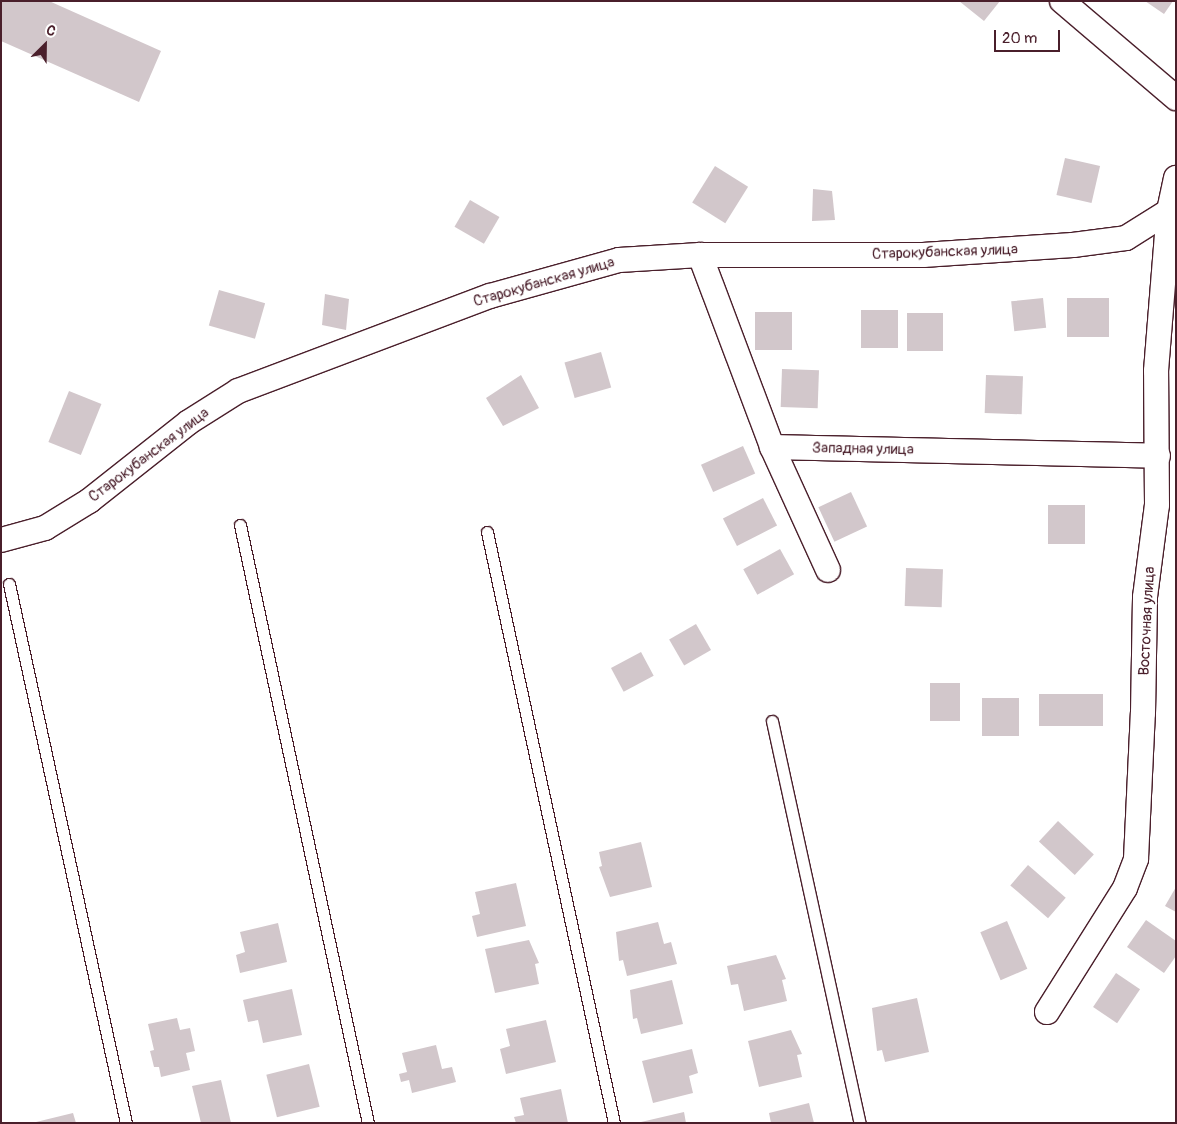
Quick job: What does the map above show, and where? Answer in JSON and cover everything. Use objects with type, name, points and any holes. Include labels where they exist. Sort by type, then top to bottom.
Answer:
[{"type":"street","points":[[1062,1],[1176,98]]},
{"type":"street","name":"Восточная улица","points":[[1047,1012],[1125,888],[1136,859],[1143,714],[1145,597],[1157,505],[1156,371],[1169,211],[1176,178]]},
{"type":"street","name":"Старокубанская улица","points":[[1,540],[45,528],[90,501],[189,422],[238,391],[490,296],[618,260],[700,255],[923,255],[1073,246],[1126,238],[1169,211]]},
{"type":"street","points":[[700,255],[772,447],[828,570]]},
{"type":"street","name":"Западная улица","points":[[772,447],[1158,456]]},
{"type":"lane","points":[[240,525],[368,1123]]},
{"type":"lane","points":[[487,532],[614,1123]]},
{"type":"lane","points":[[9,584],[126,1123]]},
{"type":"lane","points":[[772,722],[860,1123]]},
{"type":"building","points":[[1,1],[49,1],[161,51],[139,102],[1,41]]},
{"type":"building","points":[[959,1],[1000,1],[984,21]]},
{"type":"building","points":[[1145,1],[1173,1],[1164,14]]},
{"type":"building","points":[[1065,158],[1100,166],[1092,203],[1056,195]]},
{"type":"building","points":[[715,166],[748,187],[725,223],[692,202]]},
{"type":"building","points":[[813,189],[832,191],[835,220],[812,221]]},
{"type":"building","points":[[470,200],[499,217],[484,244],[454,227]]},
{"type":"building","points":[[219,290],[265,303],[255,339],[209,326]]},
{"type":"building","points":[[325,294],[349,299],[346,330],[322,325]]},
{"type":"building","points":[[1043,298],[1046,328],[1014,331],[1011,301]]},
{"type":"building","points":[[1067,298],[1109,298],[1109,337],[1067,337]]},
{"type":"building","points":[[861,310],[898,310],[898,348],[861,348]]},
{"type":"building","points":[[755,312],[792,312],[792,350],[755,350]]},
{"type":"building","points":[[907,313],[943,313],[943,351],[907,351]]},
{"type":"building","points":[[601,352],[611,388],[575,398],[564,362]]},
{"type":"building","points":[[782,369],[819,370],[818,408],[781,407]]},
{"type":"building","points":[[521,375],[539,408],[503,426],[486,398]]},
{"type":"building","points":[[986,375],[1023,376],[1022,414],[985,413]]},
{"type":"building","points":[[69,391],[101,404],[81,455],[48,442]]},
{"type":"building","points":[[743,446],[755,473],[713,492],[701,465]]},
{"type":"building","points":[[851,492],[867,526],[834,542],[818,507]]},
{"type":"building","points":[[763,498],[777,526],[737,546],[723,518]]},
{"type":"building","points":[[1048,505],[1085,505],[1085,544],[1048,544]]},
{"type":"building","points":[[780,549],[794,574],[757,595],[743,569]]},
{"type":"building","points":[[906,568],[943,569],[942,607],[905,606]]},
{"type":"building","points":[[696,624],[711,650],[684,665],[669,640]]},
{"type":"building","points":[[641,652],[654,676],[624,692],[611,668]]},
{"type":"building","points":[[930,683],[960,683],[960,721],[930,721]]},
{"type":"building","points":[[1039,694],[1103,694],[1103,726],[1039,726]]},
{"type":"building","points":[[982,698],[1019,698],[1019,736],[982,736]]},
{"type":"building","points":[[1058,821],[1094,854],[1075,875],[1039,841]]},
{"type":"building","points":[[641,842],[652,887],[610,897],[599,867],[602,866],[599,852]]},
{"type":"building","points":[[1028,865],[1066,898],[1048,918],[1010,885]]},
{"type":"building","points":[[516,883],[526,926],[477,937],[472,916],[480,914],[475,892]]},
{"type":"building","points":[[1176,887],[1176,912],[1165,906]]},
{"type":"building","points":[[1146,920],[1176,941],[1176,956],[1164,973],[1127,947]]},
{"type":"building","points":[[1007,921],[1027,969],[1001,980],[980,932]]},
{"type":"building","points":[[658,922],[664,944],[671,942],[677,964],[627,976],[623,960],[619,961],[616,932]]},
{"type":"building","points":[[278,923],[287,962],[240,973],[236,955],[245,952],[240,932]]},
{"type":"building","points":[[529,940],[539,963],[535,964],[539,984],[495,993],[485,949]]},
{"type":"building","points":[[776,955],[786,979],[782,980],[787,1001],[744,1011],[738,984],[731,985],[727,966]]},
{"type":"building","points":[[1116,973],[1140,989],[1117,1023],[1093,1007]]},
{"type":"building","points":[[672,980],[683,1024],[641,1034],[637,1018],[633,1019],[630,990]]},
{"type":"building","points":[[292,989],[302,1035],[263,1043],[258,1020],[248,1022],[243,1000]]},
{"type":"building","points":[[917,998],[929,1052],[885,1062],[882,1050],[877,1051],[872,1008]]},
{"type":"building","points":[[177,1018],[180,1030],[190,1028],[195,1051],[186,1053],[190,1070],[161,1077],[159,1067],[154,1067],[150,1051],[154,1050],[148,1024]]},
{"type":"building","points":[[546,1020],[556,1062],[506,1074],[500,1049],[510,1046],[506,1029]]},
{"type":"building","points":[[791,1030],[802,1054],[797,1055],[802,1077],[759,1087],[748,1041]]},
{"type":"building","points":[[436,1045],[442,1069],[452,1067],[456,1082],[412,1093],[409,1080],[401,1082],[399,1074],[407,1072],[402,1053]]},
{"type":"building","points":[[692,1049],[698,1073],[689,1076],[693,1093],[653,1103],[642,1061]]},
{"type":"building","points":[[309,1064],[320,1107],[277,1117],[266,1075]]},
{"type":"building","points":[[221,1080],[231,1123],[201,1123],[192,1086]]},
{"type":"building","points":[[561,1089],[568,1123],[516,1123],[514,1117],[524,1115],[520,1098]]},
{"type":"building","points":[[809,1103],[814,1123],[771,1123],[769,1113]]},
{"type":"building","points":[[684,1112],[686,1123],[641,1123],[641,1122]]},
{"type":"building","points":[[73,1113],[76,1123],[36,1123],[36,1122]]}]
